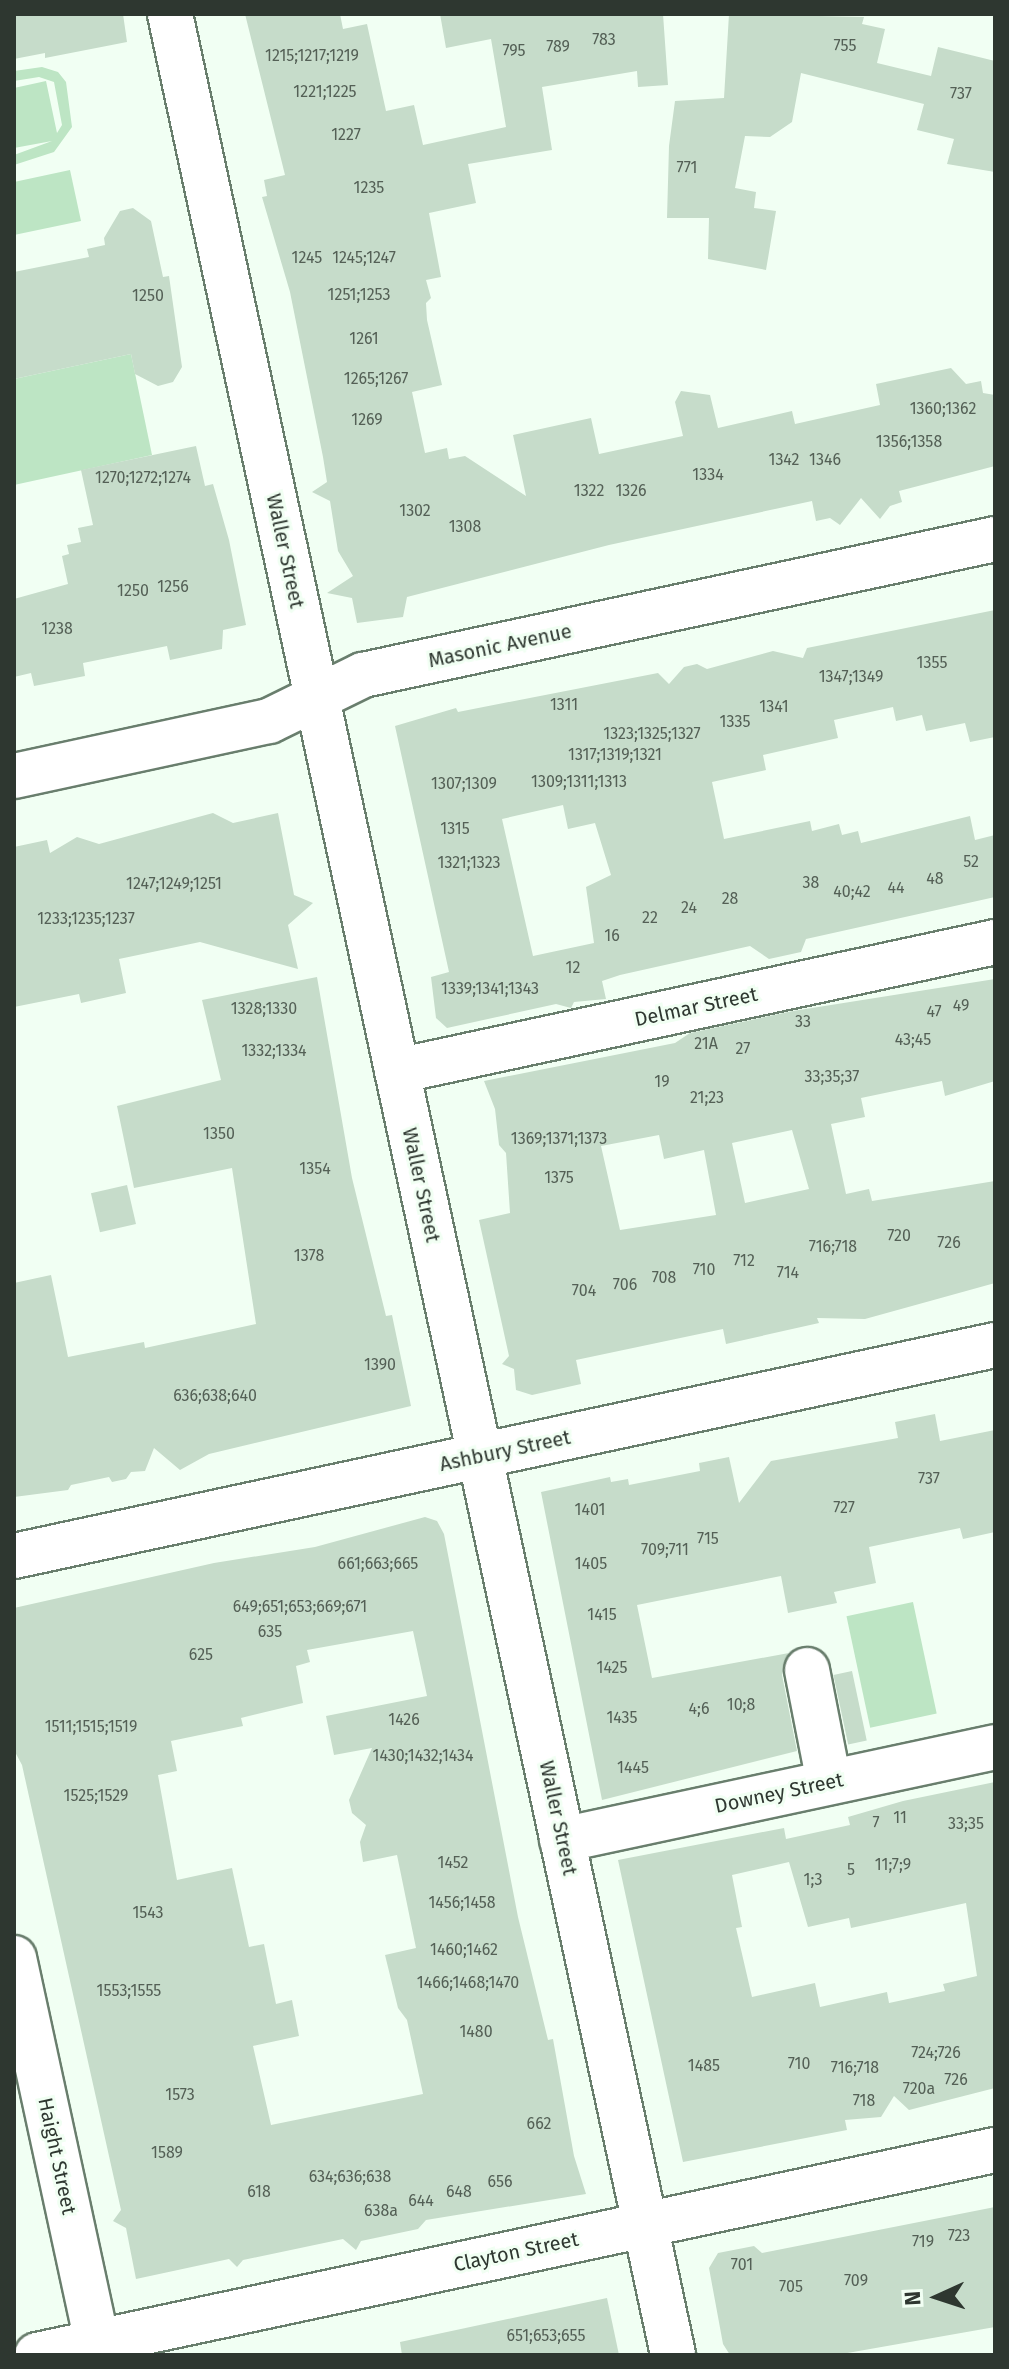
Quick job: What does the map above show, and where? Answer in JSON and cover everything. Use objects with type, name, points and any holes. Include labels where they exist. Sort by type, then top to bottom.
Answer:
[{"type":"street","name":"Waller Street","points":[[170,14],[673,2355]]},
{"type":"street","name":"Masonic Avenue","points":[[14,776],[269,721],[363,675],[995,539]]},
{"type":"street","name":"Delmar Street","points":[[397,1071],[995,942]]},
{"type":"street","name":"Ashbury Street","points":[[14,1556],[995,1345]]},
{"type":"street","points":[[807,1670],[829,1782]]},
{"type":"street","name":"Downey Street","points":[[562,1840],[995,1747]]},
{"type":"street","name":"Haight Street","points":[[14,1958],[99,2348]]},
{"type":"street","name":"Clayton Street","points":[[37,2355],[99,2348],[995,2150]]},
{"type":"green space","points":[[42,67],[58,72],[66,82],[72,127],[54,152],[14,165],[14,155],[52,141],[14,148],[14,88],[46,81],[57,133],[62,125],[54,82],[39,77],[14,81],[14,71]]},
{"type":"green space","points":[[70,170],[81,221],[14,235],[14,182]]},
{"type":"green space","points":[[131,354],[152,455],[14,485],[14,379]]},
{"type":"green space","points":[[913,1602],[937,1714],[870,1728],[846,1616]]},
{"type":"building","points":[[14,14],[123,14],[127,42],[45,58],[45,53],[14,59]]},
{"type":"building","points":[[245,14],[340,14],[343,29],[367,24],[386,111],[414,105],[423,145],[506,127],[491,39],[446,48],[440,14],[663,14],[668,85],[638,87],[637,71],[542,87],[552,150],[468,164],[476,203],[429,213],[441,277],[426,280],[431,298],[426,303],[427,320],[442,385],[412,392],[425,453],[447,448],[449,459],[465,456],[526,496],[513,435],[591,418],[599,454],[683,436],[675,402],[681,391],[710,395],[718,428],[792,411],[795,424],[880,405],[876,384],[951,368],[966,384],[981,381],[983,393],[995,395],[995,466],[899,491],[902,502],[890,506],[880,519],[861,498],[840,525],[830,518],[816,521],[812,501],[609,545],[407,597],[403,617],[357,623],[352,598],[327,593],[353,576],[338,551],[330,501],[312,492],[327,482],[323,457],[290,292],[262,197],[267,196],[264,180],[285,175]]},
{"type":"building","points":[[729,14],[864,17],[862,24],[885,29],[877,63],[931,76],[938,47],[995,61],[995,172],[947,164],[954,139],[917,130],[924,104],[801,73],[792,122],[770,137],[745,136],[735,188],[756,192],[754,208],[776,211],[766,270],[708,259],[709,218],[667,218],[669,146],[675,101],[724,98]]},
{"type":"building","points":[[133,208],[151,221],[163,277],[169,276],[182,367],[173,382],[158,386],[135,374],[131,354],[14,379],[14,272],[89,257],[87,249],[105,245],[104,238],[120,211]]},
{"type":"building","points":[[196,446],[205,486],[213,484],[229,540],[246,625],[223,630],[222,649],[170,660],[167,646],[83,663],[85,676],[34,686],[31,673],[14,677],[14,599],[68,584],[62,556],[69,554],[67,545],[81,542],[78,528],[93,525],[81,470]]},
{"type":"building","points":[[995,610],[995,737],[970,742],[965,723],[926,731],[922,715],[896,721],[893,707],[834,720],[838,738],[763,755],[766,770],[712,782],[724,839],[810,821],[812,831],[839,824],[842,835],[858,831],[861,843],[970,816],[975,840],[995,835],[995,897],[806,939],[801,952],[769,959],[750,946],[620,975],[602,981],[606,999],[574,1002],[571,1008],[556,1004],[447,1028],[436,1018],[431,977],[449,972],[395,726],[456,708],[458,712],[658,673],[669,684],[684,667],[697,664],[707,669],[773,651],[803,658],[807,648]],"holes":[[[563,805],[568,829],[595,823],[611,875],[586,887],[594,943],[533,956],[502,819]]]},
{"type":"building","points":[[213,813],[233,823],[278,813],[294,895],[313,903],[288,925],[298,969],[200,942],[119,959],[126,993],[81,1003],[79,994],[14,1007],[14,847],[47,840],[50,853],[77,837],[99,844]]},
{"type":"building","points":[[317,977],[352,1178],[386,1316],[392,1315],[411,1406],[209,1454],[180,1470],[154,1448],[145,1471],[131,1472],[126,1479],[112,1482],[109,1477],[71,1485],[68,1490],[14,1497],[14,1283],[51,1275],[68,1357],[144,1342],[145,1348],[256,1324],[232,1168],[134,1188],[117,1106],[221,1080],[202,1000]]},
{"type":"building","points":[[995,979],[995,1081],[945,1096],[942,1081],[861,1098],[865,1117],[831,1124],[846,1194],[869,1189],[872,1201],[995,1181],[995,1283],[865,1319],[817,1318],[819,1323],[726,1344],[723,1329],[576,1360],[581,1384],[532,1395],[516,1390],[514,1369],[502,1364],[509,1356],[479,1220],[510,1213],[506,1153],[499,1145],[495,1109],[484,1081],[675,1043],[690,1033],[793,1011]],"holes":[[[792,1130],[809,1189],[745,1203],[732,1143]],[[659,1135],[664,1159],[704,1150],[716,1215],[620,1230],[601,1146]]]},
{"type":"building","points":[[127,1185],[136,1224],[100,1232],[91,1193]]},
{"type":"building","points":[[935,1414],[940,1441],[995,1430],[995,1532],[963,1539],[960,1528],[869,1547],[876,1583],[834,1592],[837,1603],[788,1613],[781,1576],[637,1605],[652,1678],[789,1653],[782,1675],[797,1751],[602,1800],[541,1492],[610,1477],[611,1482],[628,1479],[629,1485],[700,1471],[699,1463],[729,1457],[739,1503],[771,1461],[898,1438],[895,1422]]},
{"type":"building","points":[[425,1517],[437,1521],[444,1534],[518,1917],[548,2040],[553,2039],[574,2156],[586,2194],[426,2220],[418,2229],[361,2241],[356,2250],[343,2239],[243,2260],[237,2267],[229,2259],[136,2279],[126,2228],[113,2221],[121,2210],[22,1765],[14,1750],[14,1608],[214,1563],[315,1547]],"holes":[[[413,1631],[427,1696],[326,1716],[334,1755],[372,1748],[349,1800],[352,1813],[366,1825],[360,1842],[363,1862],[397,1855],[416,1948],[385,1955],[398,2008],[407,2020],[423,2094],[271,2125],[253,2046],[299,2036],[292,2000],[276,2004],[264,1944],[249,1947],[232,1868],[177,1880],[158,1775],[177,1771],[171,1741],[243,1726],[241,1718],[303,1703],[296,1666],[310,1662],[307,1650]]]},
{"type":"building","points":[[852,1671],[867,1740],[848,1744],[833,1675]]},
{"type":"building","points":[[995,1782],[995,2088],[909,2110],[894,2096],[881,2117],[845,2120],[847,2130],[683,2162],[618,1860],[784,1828],[786,1839],[850,1825],[848,1817],[903,1801]],"holes":[[[789,1862],[808,1927],[849,1918],[851,1928],[966,1903],[977,1976],[943,1984],[945,1991],[889,2003],[887,1992],[820,2007],[815,1983],[752,1997],[736,1928],[742,1927],[732,1875]]]},
{"type":"building","points":[[995,2207],[995,2327],[836,2355],[730,2355],[723,2344],[709,2268],[718,2253],[754,2246],[762,2253]]},
{"type":"building","points":[[607,2298],[619,2355],[402,2355],[400,2342]]}]
